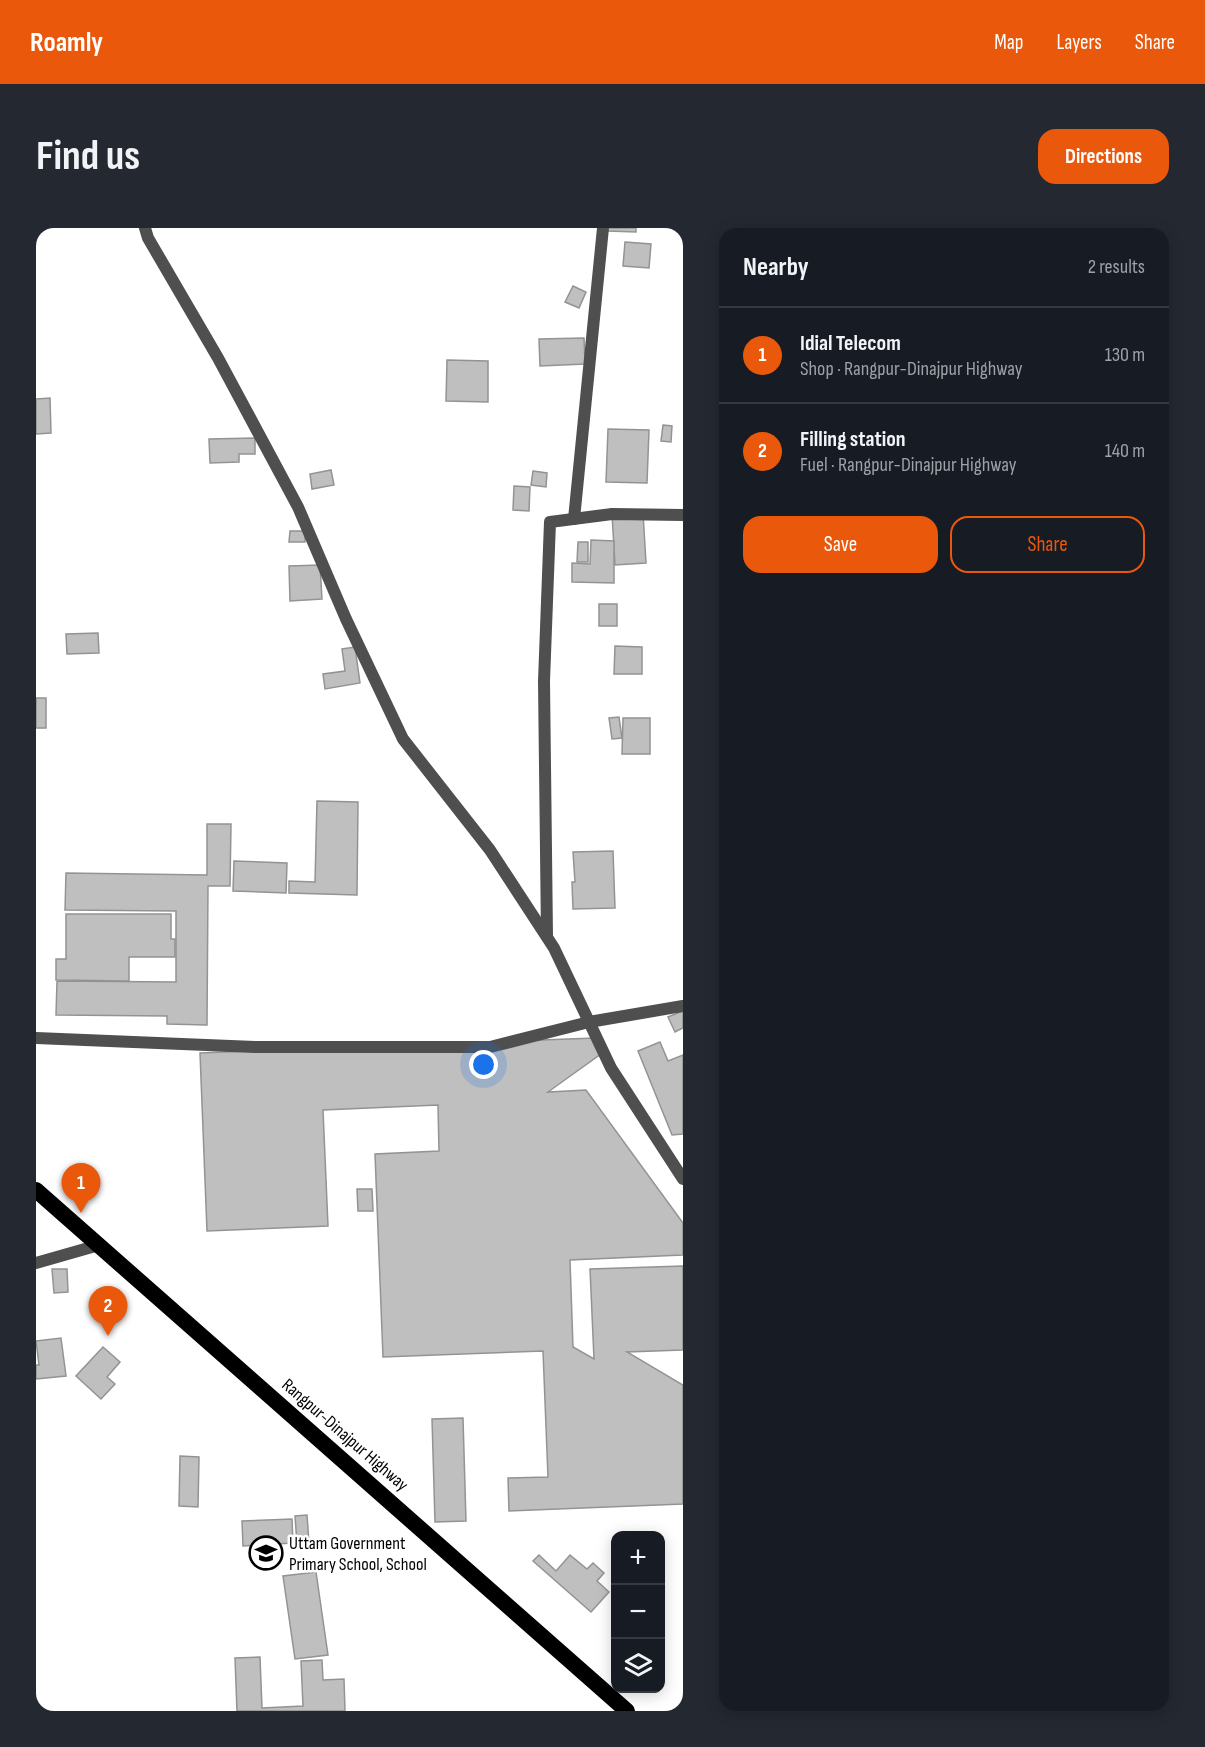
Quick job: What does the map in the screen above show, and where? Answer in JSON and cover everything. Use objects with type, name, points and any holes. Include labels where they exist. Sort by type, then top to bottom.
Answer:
[{"type":"highway","name":"Rangpur-Dinajpur Highway","points":[[36,1190],[627,1711]]},
{"type":"street","points":[[145,228],[148,238],[218,358],[298,507],[346,619],[403,739],[490,850],[547,937],[611,1068],[683,1179]]},
{"type":"street","points":[[574,519],[603,228]]},
{"type":"street","points":[[547,937],[544,681],[550,522],[612,514],[683,515]]},
{"type":"street","points":[[36,1038],[255,1047],[490,1047],[589,1022],[683,1006]]},
{"type":"street","points":[[36,1263],[99,1245]]},
{"type":"building","points":[[607,228],[636,228],[636,232],[607,231]]},
{"type":"building","points":[[625,242],[651,244],[649,268],[623,266]]},
{"type":"building","points":[[573,286],[586,292],[579,308],[565,302]]},
{"type":"building","points":[[584,338],[585,364],[540,366],[539,339]]},
{"type":"building","points":[[447,360],[488,361],[488,402],[446,401]]},
{"type":"building","points":[[50,398],[51,433],[36,434],[36,399]]},
{"type":"building","points":[[663,425],[672,426],[671,442],[661,441]]},
{"type":"building","points":[[608,429],[649,430],[647,483],[606,482]]},
{"type":"building","points":[[255,438],[255,454],[239,454],[239,462],[210,463],[209,439]]},
{"type":"building","points":[[331,470],[334,485],[312,489],[310,474]]},
{"type":"building","points":[[533,471],[547,473],[546,487],[531,485]]},
{"type":"building","points":[[514,486],[530,487],[529,511],[513,510]]},
{"type":"building","points":[[643,513],[646,563],[615,565],[612,514]]},
{"type":"building","points":[[290,531],[305,531],[305,542],[289,542]]},
{"type":"building","points":[[591,540],[614,541],[614,583],[572,582],[572,563],[590,564]]},
{"type":"building","points":[[578,542],[588,542],[588,562],[577,562]]},
{"type":"building","points":[[320,565],[322,599],[290,601],[289,566]]},
{"type":"building","points":[[599,604],[617,604],[617,626],[599,626]]},
{"type":"building","points":[[98,633],[99,653],[67,654],[66,634]]},
{"type":"building","points":[[615,646],[642,647],[642,674],[614,674]]},
{"type":"building","points":[[355,647],[360,683],[325,689],[323,674],[345,671],[342,649]]},
{"type":"building","points":[[36,698],[46,698],[46,728],[36,728]]},
{"type":"building","points":[[619,717],[622,738],[612,739],[609,718]]},
{"type":"building","points":[[623,718],[650,718],[650,754],[622,754]]},
{"type":"building","points":[[317,801],[358,802],[357,895],[289,893],[289,881],[315,882]]},
{"type":"building","points":[[207,824],[231,824],[230,886],[208,886],[207,1025],[167,1024],[167,1016],[56,1015],[57,981],[176,982],[176,911],[65,910],[66,873],[207,875]]},
{"type":"building","points":[[613,851],[615,908],[573,909],[572,882],[575,882],[573,852]]},
{"type":"building","points":[[234,861],[287,863],[286,893],[233,891]]},
{"type":"building","points":[[66,914],[171,914],[171,939],[175,939],[175,957],[129,957],[129,981],[56,980],[56,959],[66,959]]},
{"type":"building","points":[[683,1011],[683,1028],[675,1032],[668,1017]]},
{"type":"building","points":[[595,1038],[605,1051],[548,1092],[586,1090],[683,1223],[683,1255],[570,1260],[573,1347],[594,1359],[590,1269],[683,1266],[683,1350],[627,1352],[683,1385],[683,1504],[509,1511],[508,1478],[548,1477],[543,1351],[383,1357],[375,1154],[439,1151],[438,1105],[323,1110],[328,1226],[207,1231],[200,1053]]},
{"type":"building","points":[[660,1042],[668,1061],[683,1055],[683,1134],[672,1135],[638,1051]]},
{"type":"building","points":[[357,1189],[372,1189],[373,1211],[358,1211]]},
{"type":"building","points":[[52,1269],[67,1269],[68,1292],[54,1293]]},
{"type":"building","points":[[61,1338],[66,1376],[36,1379],[36,1365],[39,1365],[36,1341]]},
{"type":"building","points":[[103,1347],[120,1362],[107,1377],[115,1384],[101,1399],[76,1376]]},
{"type":"building","points":[[463,1418],[466,1521],[435,1522],[432,1419]]},
{"type":"building","points":[[180,1456],[199,1457],[198,1507],[179,1506]]},
{"type":"building","points":[[307,1515],[309,1543],[297,1544],[295,1516]]},
{"type":"building","points":[[292,1519],[293,1543],[243,1546],[242,1521]]},
{"type":"building","points":[[539,1555],[556,1571],[570,1555],[587,1569],[593,1563],[604,1573],[597,1581],[609,1592],[591,1612],[533,1561]]},
{"type":"building","points":[[316,1572],[328,1655],[295,1659],[283,1576]]},
{"type":"building","points":[[260,1657],[262,1708],[303,1706],[301,1661],[322,1660],[323,1680],[344,1679],[345,1711],[237,1711],[235,1658]]},
{"type":"place","name":"Idial Telecom","points":[[81,1213]]},
{"type":"place","name":"Filling station","points":[[108,1336]]},
{"type":"place","name":"Uttam Government Primary School, School","points":[[266,1553]]}]
